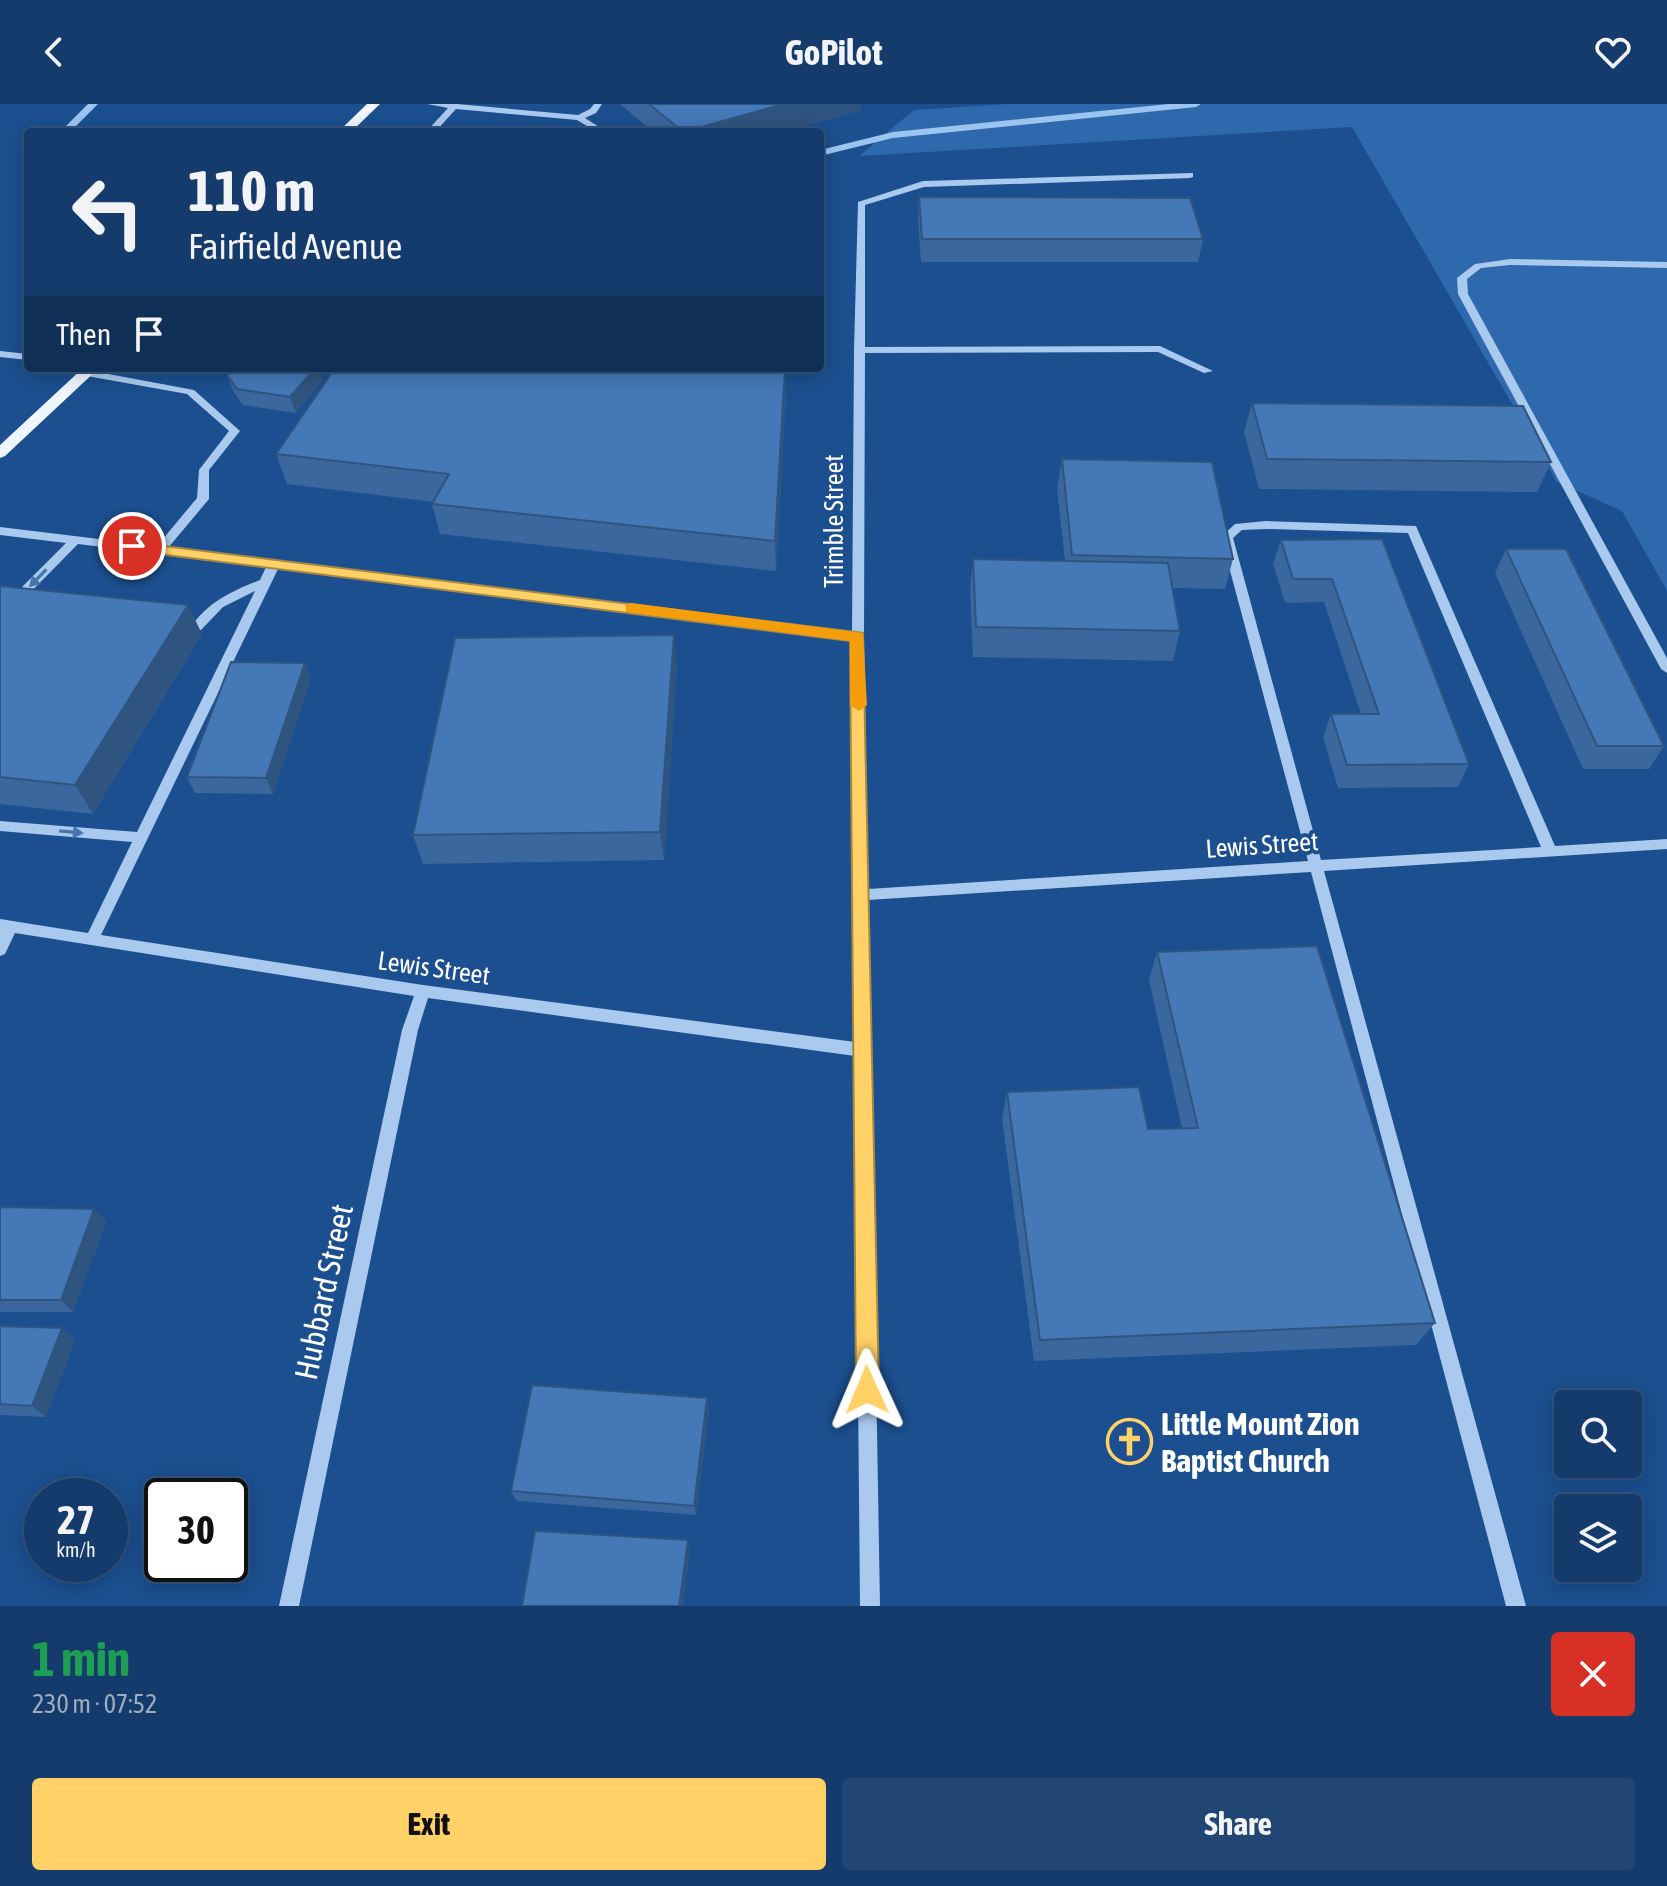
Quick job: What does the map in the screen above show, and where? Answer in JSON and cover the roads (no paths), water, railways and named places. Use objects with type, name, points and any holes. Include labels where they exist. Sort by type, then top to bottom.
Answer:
[{"type":"main road","points":[[348,128],[374,104]]},
{"type":"main road","points":[[0,453],[89,372]]},
{"type":"street","points":[[431,104],[579,118],[596,128]]},
{"type":"street","points":[[579,118],[593,111],[598,104]]},
{"type":"street","points":[[434,128],[454,106]]},
{"type":"street","name":"Trimble Street","points":[[870,1606],[858,636],[861,204],[923,184],[1190,175]]},
{"type":"street","points":[[1667,265],[1510,262],[1478,266],[1462,278],[1463,294],[1667,669]]},
{"type":"street","points":[[859,350],[1160,349],[1208,371]]},
{"type":"street","points":[[0,354],[24,357]]},
{"type":"street","points":[[95,372],[190,392],[235,431],[204,470],[203,499],[160,550]]},
{"type":"street","points":[[1516,1606],[1227,537],[1239,527],[1412,529],[1550,851]]},
{"type":"street","points":[[0,531],[858,636]]},
{"type":"street","points":[[0,616],[75,540]]},
{"type":"street","points":[[92,939],[274,564]]},
{"type":"street","points":[[197,627],[220,601],[264,583]]},
{"type":"street","points":[[0,826],[142,838]]},
{"type":"street","name":"Lewis Street","points":[[861,895],[1667,844]]},
{"type":"street","points":[[0,950],[5,926]]},
{"type":"street","name":"Lewis Street","points":[[5,926],[423,991],[863,1050]]},
{"type":"street","name":"Hubbard Street","points":[[289,1606],[410,1030],[423,991]]},
{"type":"waterway","points":[[69,128],[93,104]]},
{"type":"waterway","points":[[824,152],[893,135],[1196,104]]},
{"type":"place","name":"Little Mount Zion Baptist Church","points":[[1130,1442]]}]
